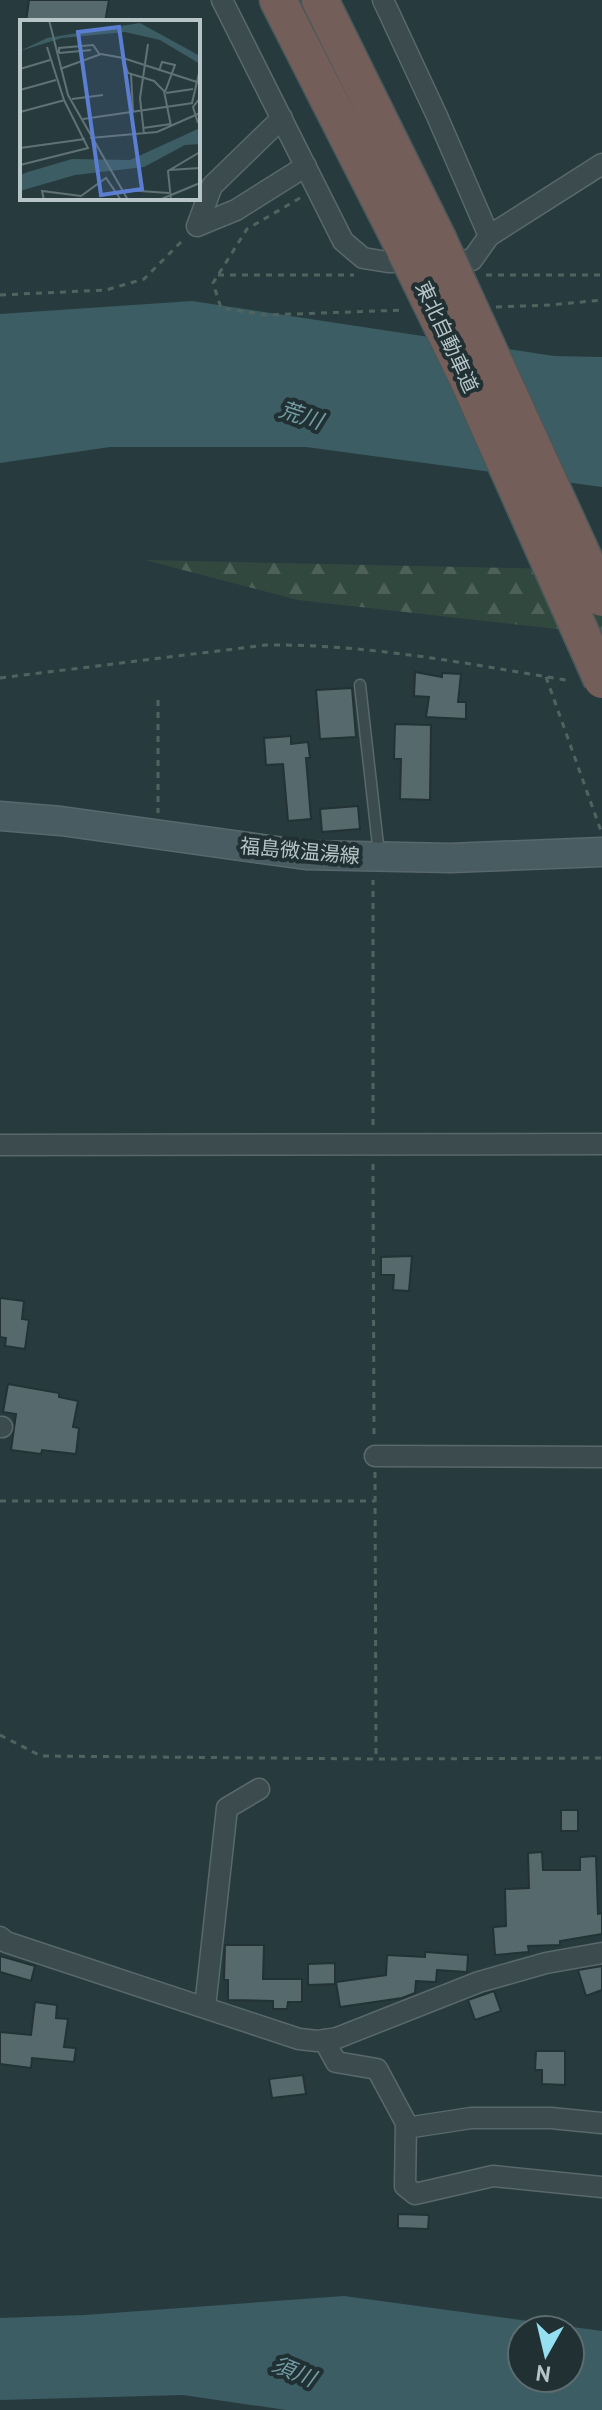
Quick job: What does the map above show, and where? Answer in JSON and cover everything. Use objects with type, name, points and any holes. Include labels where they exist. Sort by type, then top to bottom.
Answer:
[{"type":"highway","name":"東北自動車道","points":[[278,0],[422,244],[602,598]]},
{"type":"highway","name":"東北自動車道","points":[[320,0],[422,244],[467,377],[587,681]]},
{"type":"main road","name":"福島微温湯線","points":[[0,816],[61,821],[306,855],[450,858],[602,852]]},
{"type":"street","points":[[222,0],[343,241],[363,258],[388,262],[472,260],[489,236],[602,164]]},
{"type":"street","points":[[383,0],[489,236]]},
{"type":"street","points":[[197,226],[212,186],[282,118]]},
{"type":"street","points":[[197,226],[236,210],[306,166]]},
{"type":"street","points":[[0,1145],[602,1144]]},
{"type":"street","points":[[375,1456],[602,1457]]},
{"type":"street","points":[[205,2007],[227,1808],[259,1789]]},
{"type":"street","points":[[2,1940],[299,2039],[324,2040],[373,2025],[479,1982],[546,1963],[602,1953]]},
{"type":"street","points":[[324,2040],[336,2062],[377,2069],[406,2123],[405,2186],[415,2194],[493,2176],[602,2187]]},
{"type":"street","points":[[406,2128],[471,2118],[551,2118],[602,2123]]},
{"type":"lane","points":[[360,685],[376,857]]},
{"type":"path","points":[[317,188],[247,229],[213,283],[221,308],[266,315],[408,310]]},
{"type":"path","points":[[0,295],[106,290],[144,279],[197,226]]},
{"type":"path","points":[[487,307],[602,300]]},
{"type":"path","points":[[0,678],[266,645],[306,644],[375,650],[587,681]]},
{"type":"path","points":[[546,677],[602,834]]},
{"type":"path","points":[[158,700],[159,834]]},
{"type":"path","points":[[376,857],[373,1144],[376,1759]]},
{"type":"path","points":[[0,1501],[375,1501]]},
{"type":"path","points":[[0,1735],[41,1756],[602,1758]]},
{"type":"green space","points":[[145,560],[602,570],[602,634],[298,600]]},
{"type":"water","name":"荒川","points":[[192,301],[554,356],[602,357],[602,487],[306,447],[110,447],[0,463],[0,314]]},
{"type":"water","name":"須川","points":[[344,2296],[506,2318],[506,2394],[586,2394],[586,2329],[602,2331],[602,2410],[286,2410],[183,2395],[0,2400],[0,2318],[85,2315]]},
{"type":"building","points":[[29,0],[109,0],[105,20],[26,20]]},
{"type":"building","points":[[415,672],[442,677],[442,673],[461,674],[458,702],[466,702],[466,719],[426,717],[429,697],[414,696]]},
{"type":"building","points":[[352,688],[356,737],[320,739],[316,690]]},
{"type":"building","points":[[395,724],[431,725],[430,800],[400,799],[401,759],[394,759]]},
{"type":"building","points":[[291,736],[291,744],[308,742],[310,758],[306,758],[311,819],[288,821],[283,764],[266,765],[264,738]]},
{"type":"building","points":[[358,806],[360,829],[322,832],[320,809]]},
{"type":"building","points":[[412,1256],[409,1291],[393,1290],[394,1275],[381,1275],[381,1257]]},
{"type":"building","points":[[0,1298],[24,1301],[22,1319],[29,1320],[25,1349],[5,1346],[6,1338],[0,1337]]},
{"type":"building","points":[[8,1384],[59,1393],[59,1397],[78,1401],[73,1427],[79,1428],[76,1454],[11,1450],[16,1414],[3,1412]]},
{"type":"building","points":[[561,1810],[578,1810],[578,1831],[561,1831]]},
{"type":"building","points":[[542,1852],[543,1870],[580,1870],[580,1857],[596,1856],[598,1914],[602,1913],[602,1934],[560,1941],[560,1945],[528,1946],[529,1952],[495,1955],[493,1927],[506,1926],[505,1889],[529,1888],[528,1853]]},
{"type":"building","points":[[225,1945],[264,1945],[263,1979],[302,1979],[302,2002],[288,2002],[287,2009],[273,2009],[273,2001],[228,2000],[228,1980],[224,1980]]},
{"type":"building","points":[[425,1952],[468,1955],[467,1972],[437,1970],[436,1982],[416,1981],[415,1993],[402,1998],[340,2007],[336,1982],[386,1975],[387,1955],[425,1957]]},
{"type":"building","points":[[0,1956],[35,1966],[31,1981],[0,1972]]},
{"type":"building","points":[[335,1963],[335,1984],[308,1985],[308,1964]]},
{"type":"building","points":[[602,1966],[602,1990],[586,1996],[578,1970]]},
{"type":"building","points":[[494,1991],[501,2011],[475,2020],[468,2000]]},
{"type":"building","points":[[35,2002],[57,2005],[56,2018],[68,2019],[64,2047],[76,2048],[74,2062],[32,2058],[31,2068],[0,2064],[0,2032],[31,2035]]},
{"type":"building","points":[[536,2051],[565,2051],[565,2085],[542,2084],[542,2070],[535,2070]]},
{"type":"building","points":[[303,2075],[306,2094],[272,2098],[269,2079]]},
{"type":"building","points":[[398,2214],[429,2215],[428,2229],[398,2228]]}]
